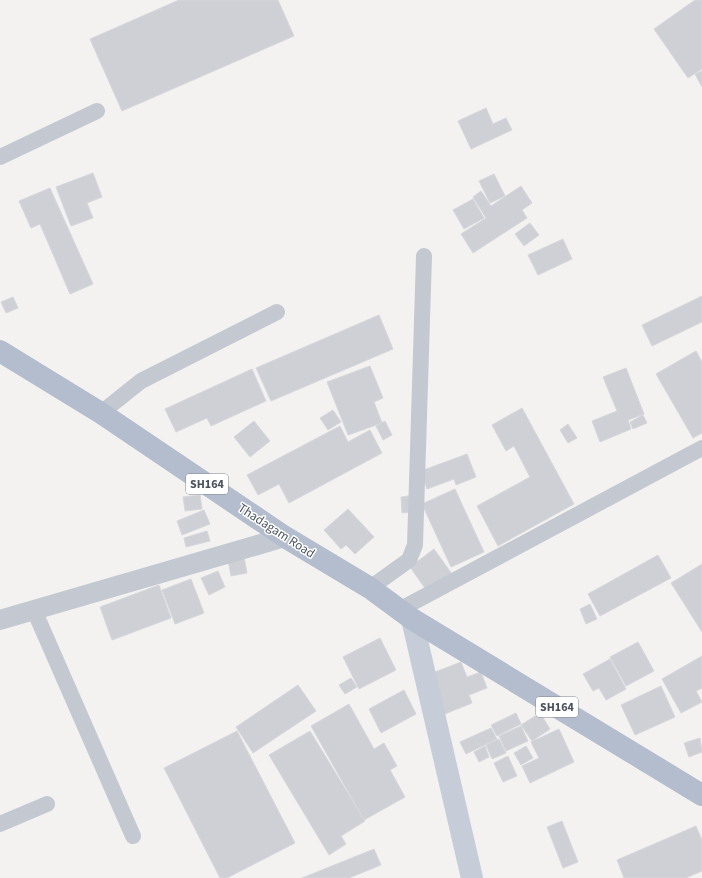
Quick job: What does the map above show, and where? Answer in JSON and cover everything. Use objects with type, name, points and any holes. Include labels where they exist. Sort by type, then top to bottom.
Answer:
[{"type":"main road","name":"Thadagam Road","points":[[0,351],[101,413],[285,537],[370,588],[406,615]]},
{"type":"main road","name":"SH164","points":[[406,615],[702,795]]},
{"type":"main road","points":[[406,615],[472,878]]},
{"type":"street","points":[[0,157],[97,112]]},
{"type":"street","points":[[370,588],[409,560],[415,545],[424,256]]},
{"type":"street","points":[[101,413],[141,381],[277,312]]},
{"type":"street","points":[[406,615],[702,448]]},
{"type":"street","points":[[0,620],[285,537]]},
{"type":"street","points":[[34,610],[133,836]]},
{"type":"street","points":[[0,824],[46,804]]},
{"type":"building","points":[[179,0],[278,0],[294,36],[122,111],[90,39]]},
{"type":"building","points":[[695,0],[702,0],[702,69],[688,78],[654,29]]},
{"type":"building","points":[[702,71],[702,87],[695,74]]},
{"type":"building","points":[[486,108],[493,124],[506,118],[512,130],[471,149],[458,121]]},
{"type":"building","points":[[93,173],[102,197],[87,203],[93,218],[71,226],[56,187]]},
{"type":"building","points":[[494,174],[505,196],[490,203],[479,181]]},
{"type":"building","points":[[521,186],[532,203],[522,210],[527,218],[473,253],[461,234],[486,218],[473,197],[481,191],[491,206]]},
{"type":"building","points":[[50,188],[93,284],[70,294],[40,224],[31,228],[19,201]]},
{"type":"building","points":[[473,199],[484,218],[464,229],[453,210]]},
{"type":"building","points":[[530,223],[539,235],[524,246],[515,234]]},
{"type":"building","points":[[563,239],[572,259],[538,275],[528,255]]},
{"type":"building","points":[[702,296],[702,322],[652,346],[642,325]]},
{"type":"building","points":[[13,297],[18,308],[6,313],[1,302]]},
{"type":"building","points":[[379,315],[393,349],[271,401],[256,368]]},
{"type":"building","points":[[696,351],[702,362],[702,433],[693,438],[656,374]]},
{"type":"building","points":[[370,366],[383,398],[374,402],[382,423],[348,435],[327,382]]},
{"type":"building","points":[[626,368],[644,414],[628,420],[631,429],[600,442],[592,421],[617,411],[603,377]]},
{"type":"building","points":[[252,369],[266,401],[211,426],[207,418],[176,432],[165,409]]},
{"type":"building","points":[[522,408],[574,504],[498,546],[477,506],[530,477],[514,446],[506,451],[492,425]]},
{"type":"building","points":[[333,410],[341,422],[328,430],[320,418]]},
{"type":"building","points":[[643,415],[647,423],[633,429],[630,422]]},
{"type":"building","points":[[254,421],[270,441],[250,457],[234,437]]},
{"type":"building","points":[[385,421],[392,435],[383,440],[376,426]]},
{"type":"building","points":[[568,424],[577,438],[568,443],[560,430]]},
{"type":"building","points":[[340,426],[348,442],[370,430],[382,453],[289,503],[279,484],[258,495],[247,475]]},
{"type":"building","points":[[467,454],[476,477],[456,485],[454,479],[427,489],[421,471]]},
{"type":"building","points":[[455,489],[484,552],[451,567],[422,504]]},
{"type":"building","points":[[200,495],[202,509],[185,511],[183,497]]},
{"type":"building","points":[[409,496],[410,512],[402,513],[401,497]]},
{"type":"building","points":[[348,509],[374,537],[355,554],[346,545],[341,549],[324,530]]},
{"type":"building","points":[[204,510],[210,524],[182,535],[177,521]]},
{"type":"building","points":[[207,531],[210,541],[186,547],[184,538]]},
{"type":"building","points":[[434,549],[452,574],[427,591],[410,567]]},
{"type":"building","points":[[658,555],[671,578],[600,616],[588,594]]},
{"type":"building","points":[[244,557],[247,573],[231,576],[228,560]]},
{"type":"building","points":[[702,564],[702,632],[671,583]]},
{"type":"building","points":[[218,571],[225,587],[209,595],[201,578]]},
{"type":"building","points":[[191,579],[204,613],[175,624],[162,590]]},
{"type":"building","points":[[159,585],[171,618],[112,640],[100,607]]},
{"type":"building","points":[[590,604],[597,619],[586,624],[580,609]]},
{"type":"building","points":[[380,638],[396,670],[359,689],[343,657]]},
{"type":"building","points":[[638,642],[654,671],[626,686],[610,657]]},
{"type":"building","points":[[702,656],[702,688],[696,691],[702,702],[681,713],[662,679]]},
{"type":"building","points":[[610,659],[626,689],[606,700],[599,688],[593,691],[583,674]]},
{"type":"building","points":[[461,662],[467,677],[481,672],[487,688],[469,695],[472,703],[445,714],[430,674]]},
{"type":"building","points":[[351,678],[357,687],[345,694],[339,685]]},
{"type":"building","points":[[298,685],[316,711],[253,753],[236,727]]},
{"type":"building","points":[[661,686],[675,717],[635,735],[621,705]]},
{"type":"building","points":[[404,690],[416,714],[381,733],[369,709]]},
{"type":"building","points":[[349,704],[374,749],[384,743],[397,766],[390,770],[405,797],[364,820],[311,726]]},
{"type":"building","points":[[516,713],[521,724],[497,736],[491,725]]},
{"type":"building","points":[[540,713],[550,729],[532,741],[521,725]]},
{"type":"building","points":[[521,726],[528,741],[506,751],[499,736]]},
{"type":"building","points":[[491,728],[497,739],[466,754],[460,742]]},
{"type":"building","points":[[559,729],[574,762],[530,783],[522,766],[539,758],[531,742]]},
{"type":"building","points":[[237,731],[295,843],[227,878],[220,878],[164,768]]},
{"type":"building","points":[[310,731],[365,821],[341,836],[346,844],[329,855],[269,755]]},
{"type":"building","points":[[700,738],[702,752],[689,757],[684,743]]},
{"type":"building","points":[[499,739],[506,753],[492,759],[486,745]]},
{"type":"building","points":[[485,746],[489,757],[479,762],[474,752]]},
{"type":"building","points":[[526,746],[533,758],[521,765],[514,753]]},
{"type":"building","points":[[508,756],[517,776],[503,782],[494,763]]},
{"type":"building","points":[[562,821],[578,862],[563,868],[547,827]]},
{"type":"building","points":[[696,826],[702,840],[702,871],[686,878],[624,878],[617,860]]},
{"type":"building","points":[[374,849],[381,865],[349,878],[302,878]]}]
